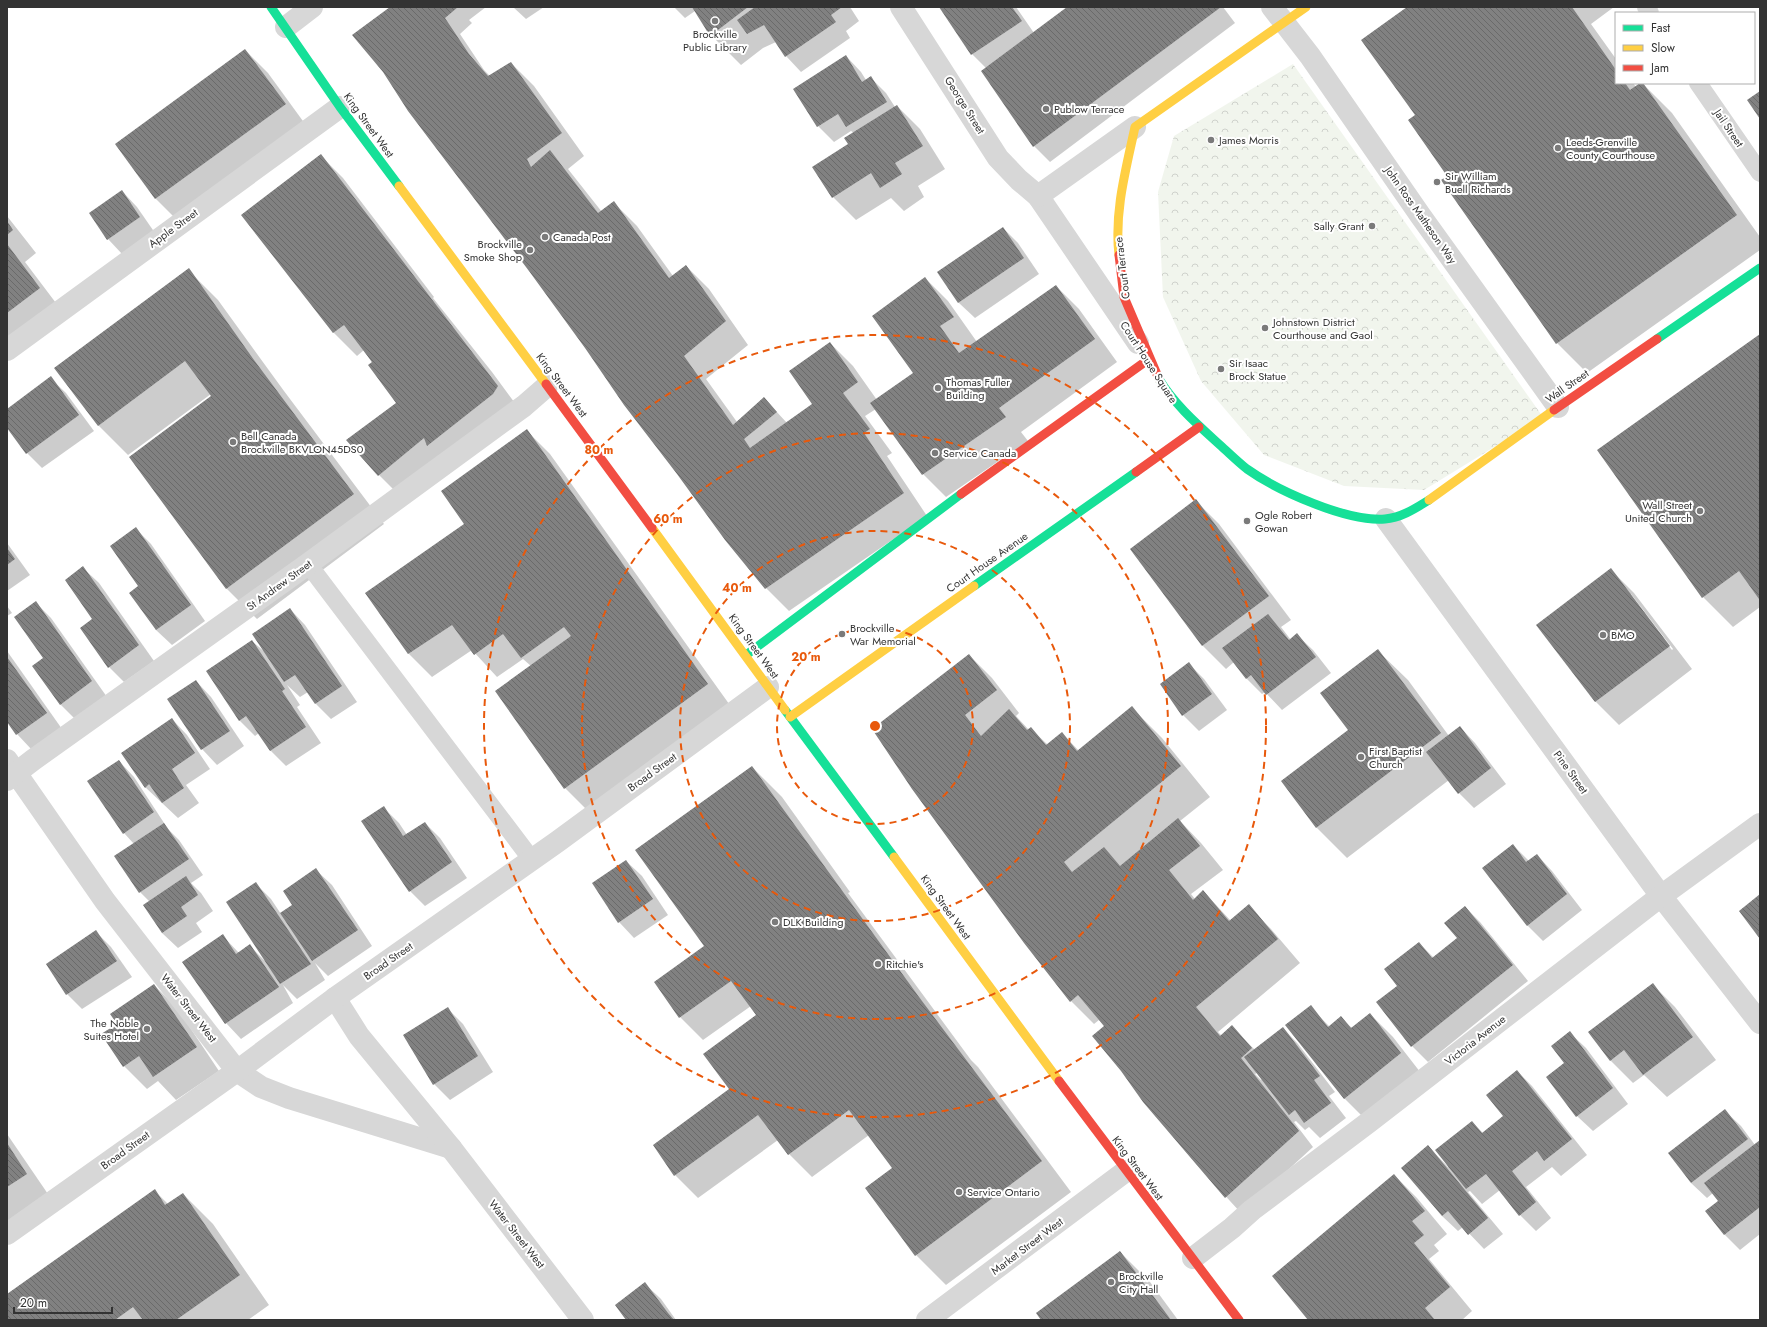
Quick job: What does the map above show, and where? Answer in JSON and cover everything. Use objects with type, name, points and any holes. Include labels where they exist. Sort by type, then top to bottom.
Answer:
[{"type":"main road","name":"King Street West","points":[[271,7],[340,107],[746,655],[768,687],[1239,1320]]},
{"type":"main road","points":[[1135,127],[1278,15],[1306,7]]},
{"type":"main road","name":"Court Terrace","points":[[1135,127],[1122,184],[1117,238],[1124,297],[1149,359]]},
{"type":"main road","name":"Wall Street","points":[[1386,519],[1410,512],[1438,494],[1558,407],[1760,268]]},
{"type":"main road","points":[[746,655],[1008,459],[1149,359]]},
{"type":"main road","name":"Court House Square","points":[[1149,359],[1158,378],[1170,397],[1199,427],[1247,470],[1280,488],[1333,511],[1364,518],[1386,519]]},
{"type":"main road","name":"Court House Avenue","points":[[790,716],[1199,427]]},
{"type":"street","points":[[286,27],[312,7]]},
{"type":"street","name":"George Street","points":[[901,7],[998,158],[1019,180],[1038,196]]},
{"type":"street","name":"John Ross Matheson Way","points":[[1278,15],[1310,56],[1420,215],[1558,407]]},
{"type":"street","name":"Apple Street","points":[[7,350],[340,107]]},
{"type":"street","points":[[1038,196],[1135,127]]},
{"type":"street","name":"Court House Square","points":[[1038,196],[1149,359]]},
{"type":"street","name":"St Andrew Street","points":[[10,771],[308,564],[524,406],[547,386]]},
{"type":"street","name":"Pine Street","points":[[1386,519],[1661,896],[1760,1023]]},
{"type":"street","name":"Broad Street","points":[[7,1234],[237,1071],[335,998],[532,860],[768,687]]},
{"type":"street","name":"Water Street West","points":[[10,771],[105,901],[237,1071],[261,1087],[289,1098],[451,1148]]},
{"type":"street","name":"Victoria Avenue","points":[[1193,1258],[1232,1228],[1252,1210],[1369,1122],[1661,896],[1760,824]]},
{"type":"street","name":"Water Street West","points":[[335,998],[359,1036],[451,1148],[583,1320]]},
{"type":"street","name":"Market Street West","points":[[927,1320],[1126,1170]]},
{"type":"lane","name":"Jail Street","points":[[1699,84],[1760,173]]},
{"type":"lane","points":[[308,564],[532,860]]},
{"type":"green space","points":[[1293,64],[1543,417],[1424,490],[1344,486],[1264,455],[1201,381],[1163,297],[1158,192],[1174,136]]},
{"type":"building","points":[[390,7],[458,7],[445,18],[469,54],[488,76],[511,62],[562,133],[527,159],[531,167],[550,150],[598,213],[614,201],[669,278],[686,265],[726,321],[684,356],[733,425],[764,397],[777,412],[744,439],[750,448],[812,404],[789,371],[830,342],[858,382],[843,393],[870,429],[864,433],[904,493],[765,589],[725,540],[624,405],[529,271],[408,111],[383,72],[352,35]]},
{"type":"building","name":"Brockville Public Library","points":[[692,7],[748,7],[710,36]]},
{"type":"building","points":[[755,7],[842,7],[831,15],[836,22],[785,57],[764,25],[747,34],[737,20]]},
{"type":"building","points":[[939,7],[1012,7],[1022,21],[971,55]]},
{"type":"building","name":"Publow Terrace","points":[[1067,7],[1221,7],[1033,147],[981,71]]},
{"type":"building","name":"Leeds-Grenville County Courthouse","points":[[1407,7],[1572,7],[1615,69],[1615,84],[1626,84],[1630,90],[1639,84],[1644,84],[1737,215],[1556,344],[1441,180],[1447,176],[1408,120],[1415,115],[1361,40]]},
{"type":"building","points":[[245,49],[286,104],[155,199],[115,144]]},
{"type":"building","points":[[846,55],[862,82],[871,76],[887,102],[846,127],[838,114],[817,127],[793,89]]},
{"type":"building","points":[[1760,91],[1760,119],[1747,100]]},
{"type":"building","points":[[897,105],[923,146],[895,163],[902,174],[880,188],[871,173],[832,198],[812,167],[848,144],[844,138]]},
{"type":"building","points":[[321,154],[498,386],[493,394],[427,446],[424,438],[378,476],[346,440],[396,403],[368,365],[372,362],[344,325],[333,333],[241,215]]},
{"type":"building","points":[[122,190],[140,217],[107,240],[89,213]]},
{"type":"building","points":[[7,221],[13,230],[7,235]]},
{"type":"building","points":[[1003,227],[1024,258],[958,303],[937,272]]},
{"type":"building","points":[[7,244],[40,288],[7,313]]},
{"type":"building","name":"Bell Canada Brockville BKVLON45DS0","points":[[189,268],[254,360],[354,494],[226,589],[129,457],[211,396],[185,361],[98,426],[54,368]]},
{"type":"building","name":"Thomas Fuller Building","points":[[925,277],[954,317],[940,326],[959,353],[1056,285],[1095,339],[999,408],[1006,417],[922,475],[870,403],[913,373],[872,316]]},
{"type":"building","name":"Wall Street United Church","points":[[1760,334],[1760,598],[1759,599],[1739,571],[1702,598],[1597,450]]},
{"type":"building","points":[[51,376],[79,415],[26,454],[7,428],[7,409]]},
{"type":"building","points":[[527,429],[708,684],[564,789],[495,691],[571,636],[564,627],[521,658],[503,634],[474,655],[452,625],[408,654],[365,593],[464,524],[441,491]]},
{"type":"building","points":[[1196,499],[1269,596],[1202,646],[1130,549]]},
{"type":"building","points":[[136,527],[191,605],[156,630],[129,593],[138,586],[110,546]]},
{"type":"building","points":[[7,548],[15,559],[7,565]]},
{"type":"building","points":[[83,566],[139,645],[108,668],[80,628],[92,619],[65,580]]},
{"type":"building","name":"BMO","points":[[1611,568],[1670,646],[1595,702],[1536,625]]},
{"type":"building","points":[[36,601],[92,681],[60,705],[32,666],[43,658],[14,617]]},
{"type":"building","points":[[290,608],[342,686],[315,704],[295,675],[284,682],[252,634]]},
{"type":"building","points":[[1268,614],[1289,640],[1297,633],[1316,657],[1266,695],[1251,675],[1246,679],[1222,648]]},
{"type":"building","points":[[252,640],[285,689],[282,691],[306,727],[270,751],[246,716],[239,721],[206,671]]},
{"type":"building","name":"First Baptist Church","points":[[1378,649],[1441,733],[1316,828],[1281,781],[1348,730],[1320,693]]},
{"type":"building","points":[[969,654],[997,690],[965,715],[981,736],[1009,709],[1027,730],[1031,727],[1046,745],[1062,732],[1077,751],[1132,706],[1181,766],[1064,862],[1072,872],[1104,847],[1120,866],[1178,818],[1200,846],[1169,870],[1193,900],[1203,890],[1229,921],[1249,904],[1278,939],[1196,1007],[1220,1036],[1232,1025],[1252,1048],[1241,1058],[1299,1131],[1225,1198],[1143,1102],[1121,1071],[1092,1036],[1104,1026],[1078,995],[1070,1002],[1024,943],[912,789],[872,729]]},
{"type":"building","points":[[7,657],[47,713],[16,735],[7,722]]},
{"type":"building","points":[[1189,662],[1212,694],[1182,716],[1160,684]]},
{"type":"building","points":[[196,680],[230,731],[201,750],[167,699]]},
{"type":"building","points":[[172,718],[195,753],[172,769],[184,788],[162,803],[149,784],[145,788],[121,753]]},
{"type":"building","points":[[1460,726],[1491,768],[1458,794],[1426,752]]},
{"type":"building","points":[[119,760],[154,812],[123,834],[87,781]]},
{"type":"building","points":[[752,766],[919,997],[1042,1161],[915,1256],[865,1188],[892,1168],[849,1110],[788,1155],[758,1115],[674,1176],[653,1145],[729,1089],[703,1054],[756,1015],[731,981],[679,1018],[654,982],[704,946],[635,850]]},
{"type":"building","points":[[384,806],[403,836],[425,822],[452,862],[409,892],[361,821]]},
{"type":"building","points":[[164,823],[189,859],[139,893],[114,856]]},
{"type":"building","points":[[1513,844],[1526,862],[1537,854],[1567,894],[1527,926],[1482,868]]},
{"type":"building","points":[[626,860],[653,899],[618,923],[592,883]]},
{"type":"building","points":[[316,868],[358,930],[312,961],[280,913],[292,905],[283,891]]},
{"type":"building","points":[[186,876],[198,895],[181,907],[187,916],[162,933],[143,905]]},
{"type":"building","points":[[256,882],[311,964],[280,984],[226,902]]},
{"type":"building","points":[[1760,894],[1760,939],[1739,911]]},
{"type":"building","points":[[1465,906],[1513,965],[1411,1047],[1376,1002],[1397,986],[1384,969],[1419,942],[1432,958],[1457,938],[1444,923]]},
{"type":"building","points":[[96,930],[117,961],[66,995],[46,964]]},
{"type":"building","points":[[223,934],[236,954],[250,944],[279,987],[225,1024],[182,962]]},
{"type":"building","points":[[1653,983],[1693,1037],[1643,1075],[1624,1050],[1610,1061],[1588,1032]]},
{"type":"building","name":"The Noble Suites Hotel","points":[[154,984],[197,1047],[153,1077],[139,1056],[123,1067],[101,1034],[117,1024],[110,1014]]},
{"type":"building","points":[[1311,1005],[1328,1027],[1341,1016],[1351,1028],[1370,1013],[1401,1053],[1344,1099],[1285,1025]]},
{"type":"building","points":[[448,1007],[478,1056],[433,1085],[403,1035]]},
{"type":"building","points":[[1283,1027],[1320,1076],[1314,1080],[1331,1103],[1304,1123],[1295,1110],[1289,1115],[1244,1057]]},
{"type":"building","points":[[1570,1031],[1613,1088],[1576,1117],[1546,1077],[1564,1063],[1551,1046]]},
{"type":"building","points":[[1517,1070],[1572,1139],[1544,1161],[1537,1151],[1512,1171],[1536,1202],[1519,1216],[1486,1174],[1466,1189],[1435,1150],[1472,1121],[1482,1133],[1503,1116],[1486,1095]]},
{"type":"building","points":[[1725,1109],[1748,1139],[1691,1183],[1668,1153]]},
{"type":"building","points":[[1760,1140],[1760,1207],[1724,1235],[1705,1211],[1718,1201],[1704,1183]]},
{"type":"building","points":[[7,1143],[27,1174],[7,1187]]},
{"type":"building","points":[[1428,1145],[1488,1218],[1468,1235],[1448,1211],[1442,1216],[1401,1168]]},
{"type":"building","points":[[1394,1174],[1425,1211],[1412,1221],[1424,1235],[1414,1243],[1450,1287],[1425,1308],[1435,1320],[1308,1320],[1272,1276]]},
{"type":"building","points":[[155,1189],[165,1205],[183,1193],[240,1275],[176,1320],[143,1320],[133,1307],[115,1320],[7,1320],[7,1294]]},
{"type":"building","name":"Brockville City Hall","points":[[1120,1251],[1171,1320],[1041,1320],[1036,1313]]},
{"type":"building","points":[[645,1282],[674,1320],[626,1320],[615,1305]]},
{"type":"traffic: fast","points":[[271,7],[340,107],[399,186]]},
{"type":"traffic: fast","points":[[1657,339],[1760,268]]},
{"type":"traffic: fast","points":[[1159,379],[1172,397],[1203,429],[1247,469],[1276,487],[1333,510],[1352,516],[1369,519],[1397,517],[1429,500]]},
{"type":"traffic: fast","points":[[974,586],[1136,472]]},
{"type":"traffic: fast","points":[[746,655],[961,494]]},
{"type":"traffic: fast","points":[[785,710],[894,857]]},
{"type":"traffic: slow","points":[[1119,255],[1119,207],[1135,127],[1306,7]]},
{"type":"traffic: slow","points":[[399,186],[546,384]]},
{"type":"traffic: slow","points":[[1429,500],[1554,410]]},
{"type":"traffic: slow","points":[[652,528],[785,710]]},
{"type":"traffic: slow","points":[[790,717],[974,586]]},
{"type":"traffic: slow","points":[[894,857],[1059,1081]]},
{"type":"traffic: jam","points":[[1119,255],[1124,297],[1159,379]]},
{"type":"traffic: jam","points":[[1554,410],[1657,339]]},
{"type":"traffic: jam","points":[[961,494],[1149,359]]},
{"type":"traffic: jam","points":[[546,384],[652,528]]},
{"type":"traffic: jam","points":[[1136,472],[1199,427]]},
{"type":"traffic: jam","points":[[1059,1081],[1239,1320]]},
{"type":"place","name":"Brockville Public Library","points":[[715,21]]},
{"type":"place","name":"Publow Terrace","points":[[1046,109]]},
{"type":"place","name":"James Morris","points":[[1211,140]]},
{"type":"place","name":"Leeds-Grenville County Courthouse","points":[[1558,148]]},
{"type":"place","name":"Sir William Buell Richards","points":[[1437,182]]},
{"type":"place","name":"Sally Grant","points":[[1372,226]]},
{"type":"place","name":"Canada Post","points":[[545,237]]},
{"type":"place","name":"Brockville Smoke Shop","points":[[530,250]]},
{"type":"place","name":"Johnstown District Courthouse and Gaol","points":[[1265,328]]},
{"type":"place","name":"Sir Isaac Brock Statue","points":[[1221,369]]},
{"type":"place","name":"Thomas Fuller Building","points":[[938,388]]},
{"type":"place","name":"Bell Canada Brockville BKVLON45DS0","points":[[233,442]]},
{"type":"place","name":"Service Canada","points":[[935,453]]},
{"type":"place","name":"Wall Street United Church","points":[[1700,511]]},
{"type":"place","name":"Ogle Robert Gowan","points":[[1247,521]]},
{"type":"place","name":"Brockville War Memorial","points":[[842,634]]},
{"type":"place","name":"BMO","points":[[1603,635]]},
{"type":"place","name":"First Baptist Church","points":[[1361,757]]},
{"type":"place","name":"DLK Building","points":[[775,922]]},
{"type":"place","name":"Ritchie's","points":[[878,964]]},
{"type":"place","name":"The Noble Suites Hotel","points":[[147,1029]]},
{"type":"place","name":"Service Ontario","points":[[959,1192]]},
{"type":"place","name":"Brockville City Hall","points":[[1111,1282]]}]
